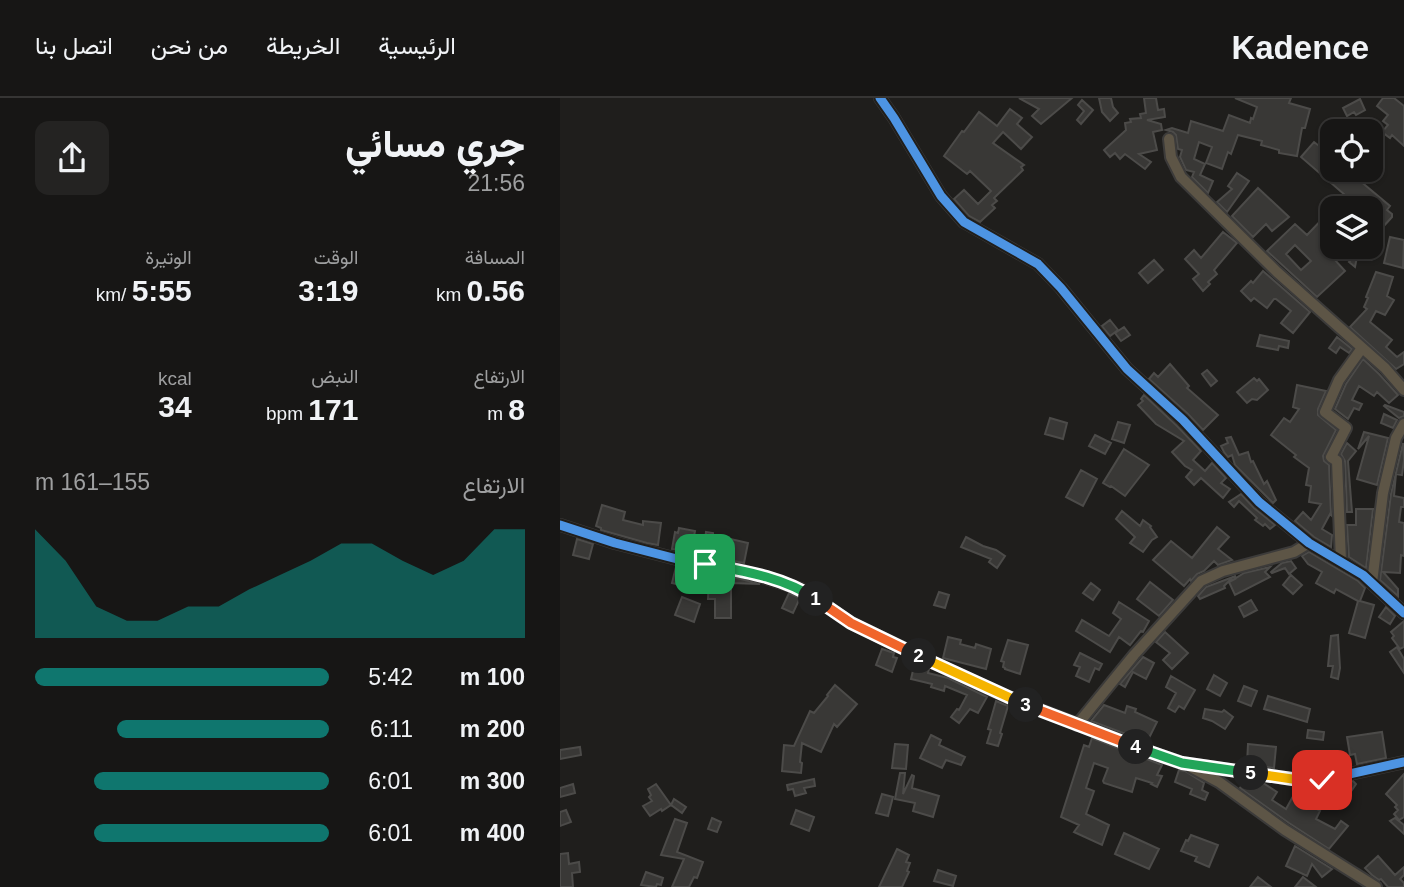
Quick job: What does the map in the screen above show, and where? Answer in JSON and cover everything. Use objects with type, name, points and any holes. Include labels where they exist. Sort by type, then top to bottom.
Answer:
[{"type":"street","points":[[880,98],[941,197],[964,222],[1038,264],[1127,369],[1183,420],[1259,502],[1309,542],[1363,575],[1404,614]]},
{"type":"street","points":[[1169,139],[1171,157],[1181,177],[1277,272],[1385,369],[1404,390]]},
{"type":"street","points":[[1340,561],[1337,461],[1331,457],[1346,428],[1325,412],[1339,380],[1362,348]]},
{"type":"street","points":[[1372,583],[1384,493],[1396,438],[1404,424]]},
{"type":"street","points":[[560,525],[615,543],[681,560],[743,571],[800,589],[851,623],[1007,697],[1182,763],[1299,780],[1322,780],[1404,762]]},
{"type":"street","points":[[1077,725],[1134,655],[1201,581],[1223,571],[1294,552],[1309,542]]},
{"type":"street","points":[[1182,763],[1219,782],[1285,830],[1376,887]]},
{"type":"building","points":[[1019,98],[1072,98],[1041,124],[1032,116],[1039,109]]},
{"type":"building","points":[[1099,98],[1111,98],[1118,113],[1110,121],[1102,112]]},
{"type":"building","points":[[1144,98],[1156,98],[1158,110],[1164,109],[1165,117],[1147,120],[1161,124],[1162,130],[1153,132],[1157,150],[1139,154],[1151,162],[1145,169],[1125,154],[1120,159],[1115,153],[1110,157],[1104,150],[1126,130],[1125,123],[1131,122],[1130,119],[1141,118],[1140,114],[1146,113]]},
{"type":"building","points":[[1235,98],[1291,98],[1289,103],[1310,109],[1305,128],[1302,128],[1297,156],[1279,153],[1279,150],[1261,145],[1262,141],[1238,135],[1222,169],[1206,163],[1212,147],[1199,142],[1194,159],[1205,164],[1200,175],[1213,181],[1208,193],[1192,177],[1194,172],[1186,170],[1180,157],[1182,150],[1178,149],[1176,135],[1166,130],[1172,128],[1188,133],[1191,121],[1223,131],[1229,115],[1250,123],[1257,107]]},
{"type":"building","points":[[1383,98],[1394,98],[1404,106],[1404,146],[1392,135],[1390,138],[1383,133],[1388,125],[1383,121],[1388,115],[1377,106]]},
{"type":"building","points":[[1360,99],[1365,110],[1347,116],[1343,108]]},
{"type":"building","points":[[1082,100],[1093,110],[1081,124],[1077,120],[1084,111],[1078,105]]},
{"type":"building","points":[[1010,109],[1022,118],[1017,124],[1032,137],[1021,149],[1003,132],[993,143],[1024,165],[1021,167],[1023,170],[994,198],[997,201],[992,205],[995,208],[980,222],[969,216],[954,199],[964,190],[978,204],[991,191],[970,171],[967,174],[944,156],[979,112],[997,126]]},
{"type":"building","points":[[1314,142],[1320,147],[1320,173],[1301,157]]},
{"type":"building","points":[[1237,173],[1249,181],[1227,212],[1217,202],[1232,189],[1228,186]]},
{"type":"building","points":[[1330,182],[1361,182],[1378,196],[1346,196]]},
{"type":"building","points":[[1258,188],[1289,217],[1272,231],[1266,224],[1253,237],[1232,216]]},
{"type":"building","points":[[1383,200],[1390,206],[1387,210],[1392,217],[1383,227]]},
{"type":"building","points":[[1320,221],[1320,259],[1334,259],[1345,271],[1317,297],[1267,251],[1295,224],[1307,235]],"holes":[[[1295,245],[1311,261],[1301,270],[1286,254]]]},
{"type":"building","points":[[1223,232],[1237,243],[1214,270],[1217,274],[1203,291],[1193,279],[1199,274],[1185,259],[1194,250],[1201,258]]},
{"type":"building","points":[[1390,237],[1404,240],[1403,268],[1384,263]]},
{"type":"building","points":[[1352,259],[1357,259],[1355,267],[1349,262]]},
{"type":"building","points":[[1154,260],[1163,270],[1148,283],[1139,273]]},
{"type":"building","points":[[1263,271],[1310,312],[1293,333],[1281,323],[1291,311],[1276,299],[1267,308],[1254,298],[1251,301],[1241,291],[1251,281],[1253,283]]},
{"type":"building","points":[[1376,272],[1393,277],[1387,296],[1394,300],[1385,315],[1376,311],[1370,322],[1392,340],[1386,347],[1397,357],[1404,352],[1404,364],[1396,369],[1350,327],[1367,309],[1364,307],[1368,298],[1366,297]]},
{"type":"building","points":[[1110,320],[1118,330],[1110,336],[1102,326]]},
{"type":"building","points":[[1124,327],[1130,335],[1121,341],[1115,333]]},
{"type":"building","points":[[1260,335],[1289,341],[1288,348],[1279,346],[1278,350],[1257,346]]},
{"type":"building","points":[[1337,337],[1352,349],[1349,353],[1340,347],[1336,353],[1329,348]]},
{"type":"building","points":[[1363,359],[1398,395],[1389,403],[1377,392],[1374,396],[1359,386],[1352,400],[1362,404],[1359,410],[1354,408],[1348,419],[1335,409],[1346,384]]},
{"type":"building","points":[[1170,364],[1189,386],[1187,388],[1218,415],[1203,430],[1149,379],[1154,373],[1158,377]]},
{"type":"building","points":[[1207,370],[1217,381],[1211,386],[1202,374]]},
{"type":"building","points":[[1254,378],[1257,381],[1259,379],[1268,390],[1257,400],[1252,399],[1247,403],[1237,392]]},
{"type":"building","points":[[1297,385],[1326,391],[1318,415],[1336,430],[1323,456],[1329,465],[1331,515],[1322,529],[1332,535],[1331,547],[1295,521],[1303,512],[1311,520],[1321,504],[1309,502],[1311,486],[1306,485],[1309,468],[1271,435],[1284,418],[1290,422],[1299,409],[1293,407]]},
{"type":"building","points":[[1144,395],[1201,451],[1193,460],[1205,471],[1212,463],[1226,478],[1221,483],[1230,489],[1223,498],[1201,478],[1194,485],[1186,477],[1192,470],[1172,452],[1184,441],[1156,424],[1138,405],[1143,401],[1141,399]]},
{"type":"building","points":[[1385,405],[1404,412],[1404,416],[1399,418]]},
{"type":"building","points":[[1384,414],[1397,420],[1393,428],[1381,423]]},
{"type":"building","points":[[1050,418],[1067,423],[1063,439],[1045,434]]},
{"type":"building","points":[[1118,422],[1130,425],[1124,443],[1112,439]]},
{"type":"building","points":[[1364,432],[1388,438],[1377,485],[1357,479],[1369,436],[1358,449]]},
{"type":"building","points":[[1095,435],[1111,443],[1105,454],[1089,446]]},
{"type":"building","points":[[1231,437],[1239,455],[1248,452],[1264,484],[1267,481],[1276,500],[1273,503],[1235,465],[1232,455],[1228,457],[1224,452],[1221,446],[1228,443],[1226,438]]},
{"type":"building","points":[[1347,443],[1356,451],[1348,461],[1352,512],[1347,512],[1345,461],[1341,454]]},
{"type":"building","points":[[1403,443],[1402,475],[1396,474],[1394,496],[1404,498],[1399,522],[1404,523],[1404,556],[1401,555],[1400,573],[1383,572],[1398,589],[1398,596],[1380,580],[1391,494]]},
{"type":"building","points":[[1124,449],[1149,465],[1125,496],[1103,483]]},
{"type":"building","points":[[1081,470],[1097,479],[1083,506],[1066,497]]},
{"type":"building","points":[[1241,494],[1275,525],[1270,529],[1265,524],[1263,526],[1239,501],[1234,507],[1229,502]]},
{"type":"building","points":[[602,505],[625,512],[623,520],[643,525],[643,521],[661,523],[658,545],[601,530],[596,526]]},
{"type":"building","points":[[1356,509],[1373,509],[1366,568],[1349,557],[1347,525],[1356,525]]},
{"type":"building","points":[[1122,511],[1140,526],[1143,520],[1151,526],[1157,537],[1143,552],[1130,543],[1135,537],[1116,519]]},
{"type":"building","points":[[1217,527],[1229,537],[1218,549],[1232,560],[1218,565],[1214,561],[1184,586],[1153,560],[1171,541],[1192,558]]},
{"type":"building","points":[[679,528],[695,531],[691,552],[672,549],[675,532],[678,533]]},
{"type":"building","points":[[706,532],[748,543],[744,563],[703,555]]},
{"type":"building","points":[[966,537],[1005,556],[997,568],[989,562],[991,559],[961,547]]},
{"type":"building","points":[[577,539],[593,544],[589,559],[573,555]]},
{"type":"building","points":[[1309,552],[1358,581],[1365,588],[1360,601],[1374,605],[1365,638],[1349,633],[1358,601],[1336,589],[1334,593],[1316,583],[1322,572],[1308,564],[1302,556]]},
{"type":"building","points":[[1291,561],[1296,568],[1289,574],[1285,568],[1271,572],[1282,563]]},
{"type":"building","points":[[676,567],[689,571],[685,586],[672,583]]},
{"type":"building","points":[[1270,567],[1265,572],[1270,577],[1235,595],[1229,582],[1235,579],[1233,577]]},
{"type":"building","points":[[709,575],[722,575],[760,584],[731,583],[731,618],[715,618],[715,599],[708,599]]},
{"type":"building","points":[[1291,575],[1302,585],[1293,594],[1283,585]]},
{"type":"building","points":[[1233,577],[1225,588],[1200,599],[1198,596],[1206,587]]},
{"type":"building","points":[[1150,582],[1173,600],[1159,616],[1137,599]]},
{"type":"building","points":[[1091,583],[1100,590],[1093,600],[1083,593]]},
{"type":"building","points":[[939,592],[949,595],[945,608],[934,605]]},
{"type":"building","points":[[789,593],[800,598],[793,613],[782,608]]},
{"type":"building","points":[[682,597],[700,604],[694,622],[675,615]]},
{"type":"building","points":[[1251,600],[1257,610],[1244,617],[1239,607]]},
{"type":"building","points":[[1119,602],[1149,621],[1143,632],[1141,631],[1130,645],[1119,637],[1110,652],[1076,631],[1082,620],[1109,636],[1121,619],[1113,613]]},
{"type":"building","points":[[1386,607],[1395,616],[1390,624],[1379,617]]},
{"type":"building","points":[[1404,621],[1404,647],[1400,649],[1391,632]]},
{"type":"building","points":[[1165,632],[1188,653],[1172,669],[1163,660],[1170,653],[1156,642]]},
{"type":"building","points":[[1338,635],[1338,679],[1331,677],[1333,666],[1328,666],[1331,636]]},
{"type":"building","points":[[948,637],[961,640],[960,644],[975,648],[976,644],[991,649],[986,669],[943,658]]},
{"type":"building","points":[[1008,640],[1028,645],[1020,674],[1003,667],[1004,662],[1001,661]]},
{"type":"building","points":[[1397,647],[1404,659],[1404,673],[1390,652]]},
{"type":"building","points":[[882,649],[894,653],[893,657],[897,658],[892,672],[876,665]]},
{"type":"building","points":[[1080,653],[1102,664],[1099,670],[1095,668],[1089,682],[1076,676],[1080,667],[1074,665]]},
{"type":"building","points":[[1143,657],[1154,663],[1146,679],[1133,672],[1125,687],[1120,684]]},
{"type":"building","points":[[915,662],[929,669],[928,673],[948,678],[987,697],[978,713],[970,709],[959,723],[951,717],[959,710],[967,695],[945,686],[944,691],[931,687],[932,684],[911,679]]},
{"type":"building","points":[[1214,675],[1227,683],[1220,696],[1207,689]]},
{"type":"building","points":[[1171,676],[1195,690],[1184,709],[1179,706],[1175,712],[1168,708],[1176,693],[1166,687]]},
{"type":"building","points":[[835,685],[857,704],[837,727],[834,724],[821,752],[802,743],[801,773],[782,771],[784,745],[794,746],[810,711],[814,713]]},
{"type":"building","points":[[1244,686],[1257,691],[1251,706],[1238,701]]},
{"type":"building","points":[[1268,696],[1310,709],[1307,722],[1264,709]]},
{"type":"building","points":[[996,701],[1008,706],[998,746],[987,743]]},
{"type":"building","points":[[1104,705],[1125,713],[1127,706],[1157,722],[1147,742],[1091,721]]},
{"type":"building","points":[[1205,709],[1222,712],[1224,710],[1233,717],[1225,729],[1203,718]]},
{"type":"building","points":[[1308,730],[1324,732],[1323,740],[1307,738]]},
{"type":"building","points":[[1382,732],[1386,758],[1357,764],[1355,754],[1350,755],[1347,737]]},
{"type":"building","points":[[931,735],[941,740],[939,745],[965,757],[961,765],[946,760],[942,768],[920,758]]},
{"type":"building","points":[[1092,738],[1162,765],[1157,775],[1162,776],[1157,787],[1136,778],[1132,792],[1104,783],[1108,768],[1094,763],[1086,788],[1094,791],[1086,814],[1109,825],[1102,845],[1074,832],[1079,825],[1061,817],[1084,745],[1089,747]]},
{"type":"building","points":[[895,744],[908,745],[906,769],[892,768]]},
{"type":"building","points":[[1248,744],[1276,747],[1274,768],[1247,764]]},
{"type":"building","points":[[580,747],[581,755],[560,759],[560,750]]},
{"type":"building","points":[[1337,752],[1338,768],[1325,771],[1323,753]]},
{"type":"building","points":[[1179,770],[1204,783],[1202,790],[1208,793],[1205,800],[1190,794],[1192,789],[1175,782]]},
{"type":"building","points":[[900,773],[905,773],[903,794],[912,775],[912,788],[939,796],[933,817],[913,811],[915,803],[895,799]]},
{"type":"building","points":[[1404,774],[1404,817],[1399,820],[1394,814],[1398,810],[1395,807],[1397,805],[1386,794]]},
{"type":"building","points":[[814,779],[815,786],[804,788],[806,793],[795,796],[793,789],[788,790],[787,785]]},
{"type":"building","points":[[1245,780],[1263,783],[1277,792],[1272,800],[1286,809],[1297,789],[1319,800],[1315,808],[1320,811],[1316,819],[1335,829],[1341,821],[1348,826],[1329,849],[1240,788]]},
{"type":"building","points":[[1353,781],[1356,784],[1343,803],[1330,793],[1335,785],[1340,784],[1340,789],[1344,783]]},
{"type":"building","points":[[573,784],[575,793],[560,797],[560,788]]},
{"type":"building","points":[[656,784],[671,805],[650,816],[643,806],[652,801],[648,789]]},
{"type":"building","points":[[882,794],[893,797],[888,816],[876,813]]},
{"type":"building","points":[[674,799],[686,807],[682,813],[671,805]]},
{"type":"building","points":[[566,810],[571,822],[560,826],[560,812]]},
{"type":"building","points":[[796,810],[814,817],[809,831],[791,824]]},
{"type":"building","points":[[712,818],[721,822],[717,832],[708,829]]},
{"type":"building","points":[[1395,818],[1404,825],[1404,834],[1390,821]]},
{"type":"building","points":[[675,819],[687,823],[677,852],[703,862],[697,878],[694,877],[689,887],[672,887],[684,859],[661,855]]},
{"type":"building","points":[[1124,833],[1159,849],[1149,869],[1115,854]]},
{"type":"building","points":[[1191,835],[1218,845],[1209,867],[1195,861],[1197,857],[1181,851]]},
{"type":"building","points":[[1295,846],[1332,869],[1322,877],[1312,864],[1307,876],[1286,866]]},
{"type":"building","points":[[897,849],[909,855],[906,862],[910,863],[909,872],[902,887],[879,887]]},
{"type":"building","points":[[568,853],[569,864],[579,862],[580,872],[572,873],[573,887],[560,887],[560,854]]},
{"type":"building","points":[[1378,856],[1395,875],[1404,867],[1404,875],[1400,879],[1404,887],[1388,887],[1365,868]]},
{"type":"building","points":[[938,870],[956,876],[953,886],[934,881]]},
{"type":"building","points":[[646,872],[663,878],[661,885],[641,885]]},
{"type":"building","points":[[1258,877],[1271,887],[1250,887]]},
{"type":"building","points":[[1303,877],[1316,887],[1295,887]]},
{"type":"cycle path","points":[[880,98],[941,196],[964,222],[1038,264],[1127,369],[1183,420],[1259,502],[1309,543],[1363,575],[1404,613]]},
{"type":"cycle path","points":[[560,525],[615,543],[681,560],[743,571],[801,589],[851,623],[974,682],[1182,763],[1299,780],[1322,780],[1404,762]]},
{"type":"route","points":[[705,564],[743,571],[800,589],[851,623],[1007,697],[1161,757],[1182,763],[1269,776],[1322,780]]}]
